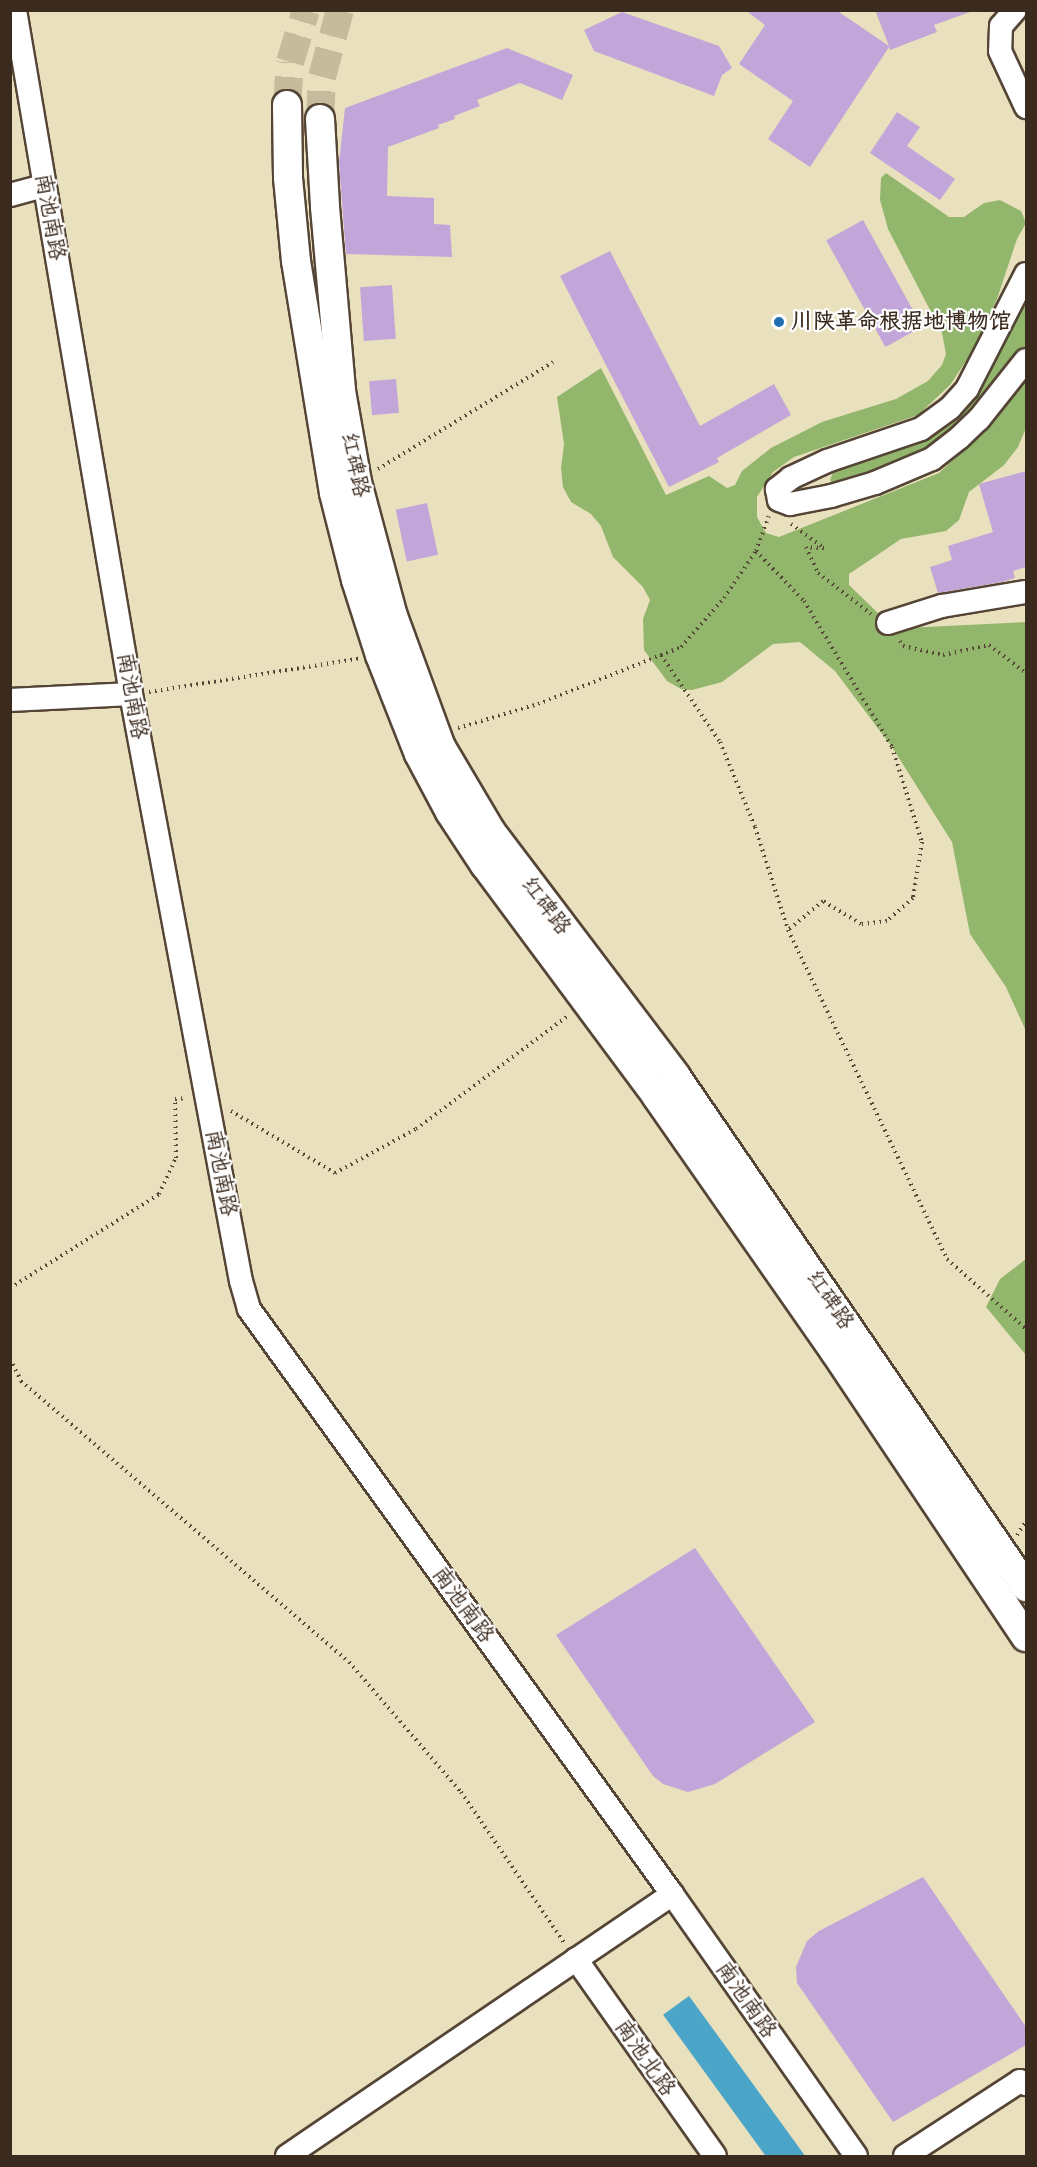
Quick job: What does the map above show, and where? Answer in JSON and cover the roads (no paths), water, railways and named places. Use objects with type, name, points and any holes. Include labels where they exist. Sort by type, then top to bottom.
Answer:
[{"type":"main road","points":[[287,105],[288,178],[296,261],[314,387],[334,493],[356,580],[380,655],[419,754],[450,812],[657,1096],[828,1342],[1026,1637]]},
{"type":"main road","name":"红碑路","points":[[320,119],[324,207],[341,391],[357,482],[393,616],[438,737],[462,786],[490,830],[681,1084],[1026,1587]]},
{"type":"street","name":"南池南路","points":[[15,10],[131,694],[241,1281],[249,1309],[672,1894],[856,2157]]},
{"type":"street","points":[[1015,10],[1001,26],[1000,51],[1026,107]]},
{"type":"street","points":[[10,195],[45,186]]},
{"type":"street","points":[[1026,274],[967,389],[950,408],[921,429],[826,461],[791,478],[777,489],[779,500],[790,504],[831,496],[875,483],[932,459],[979,419],[1026,360]]},
{"type":"street","points":[[888,623],[942,606],[1026,592]]},
{"type":"street","points":[[10,700],[131,694]]},
{"type":"street","points":[[287,2157],[672,1894]]},
{"type":"street","name":"南池北路","points":[[576,1959],[715,2157]]},
{"type":"street","points":[[905,2157],[1020,2081],[1026,2084]]},
{"type":"water","points":[[689,1996],[805,2155],[766,2156],[663,2015]]},
{"type":"tunnel","points":[[287,105],[290,62],[306,10]]},
{"type":"tunnel","points":[[320,119],[322,77],[340,10]]},
{"type":"place","name":"川陕革命根据地博物馆","points":[[779,322]]}]
